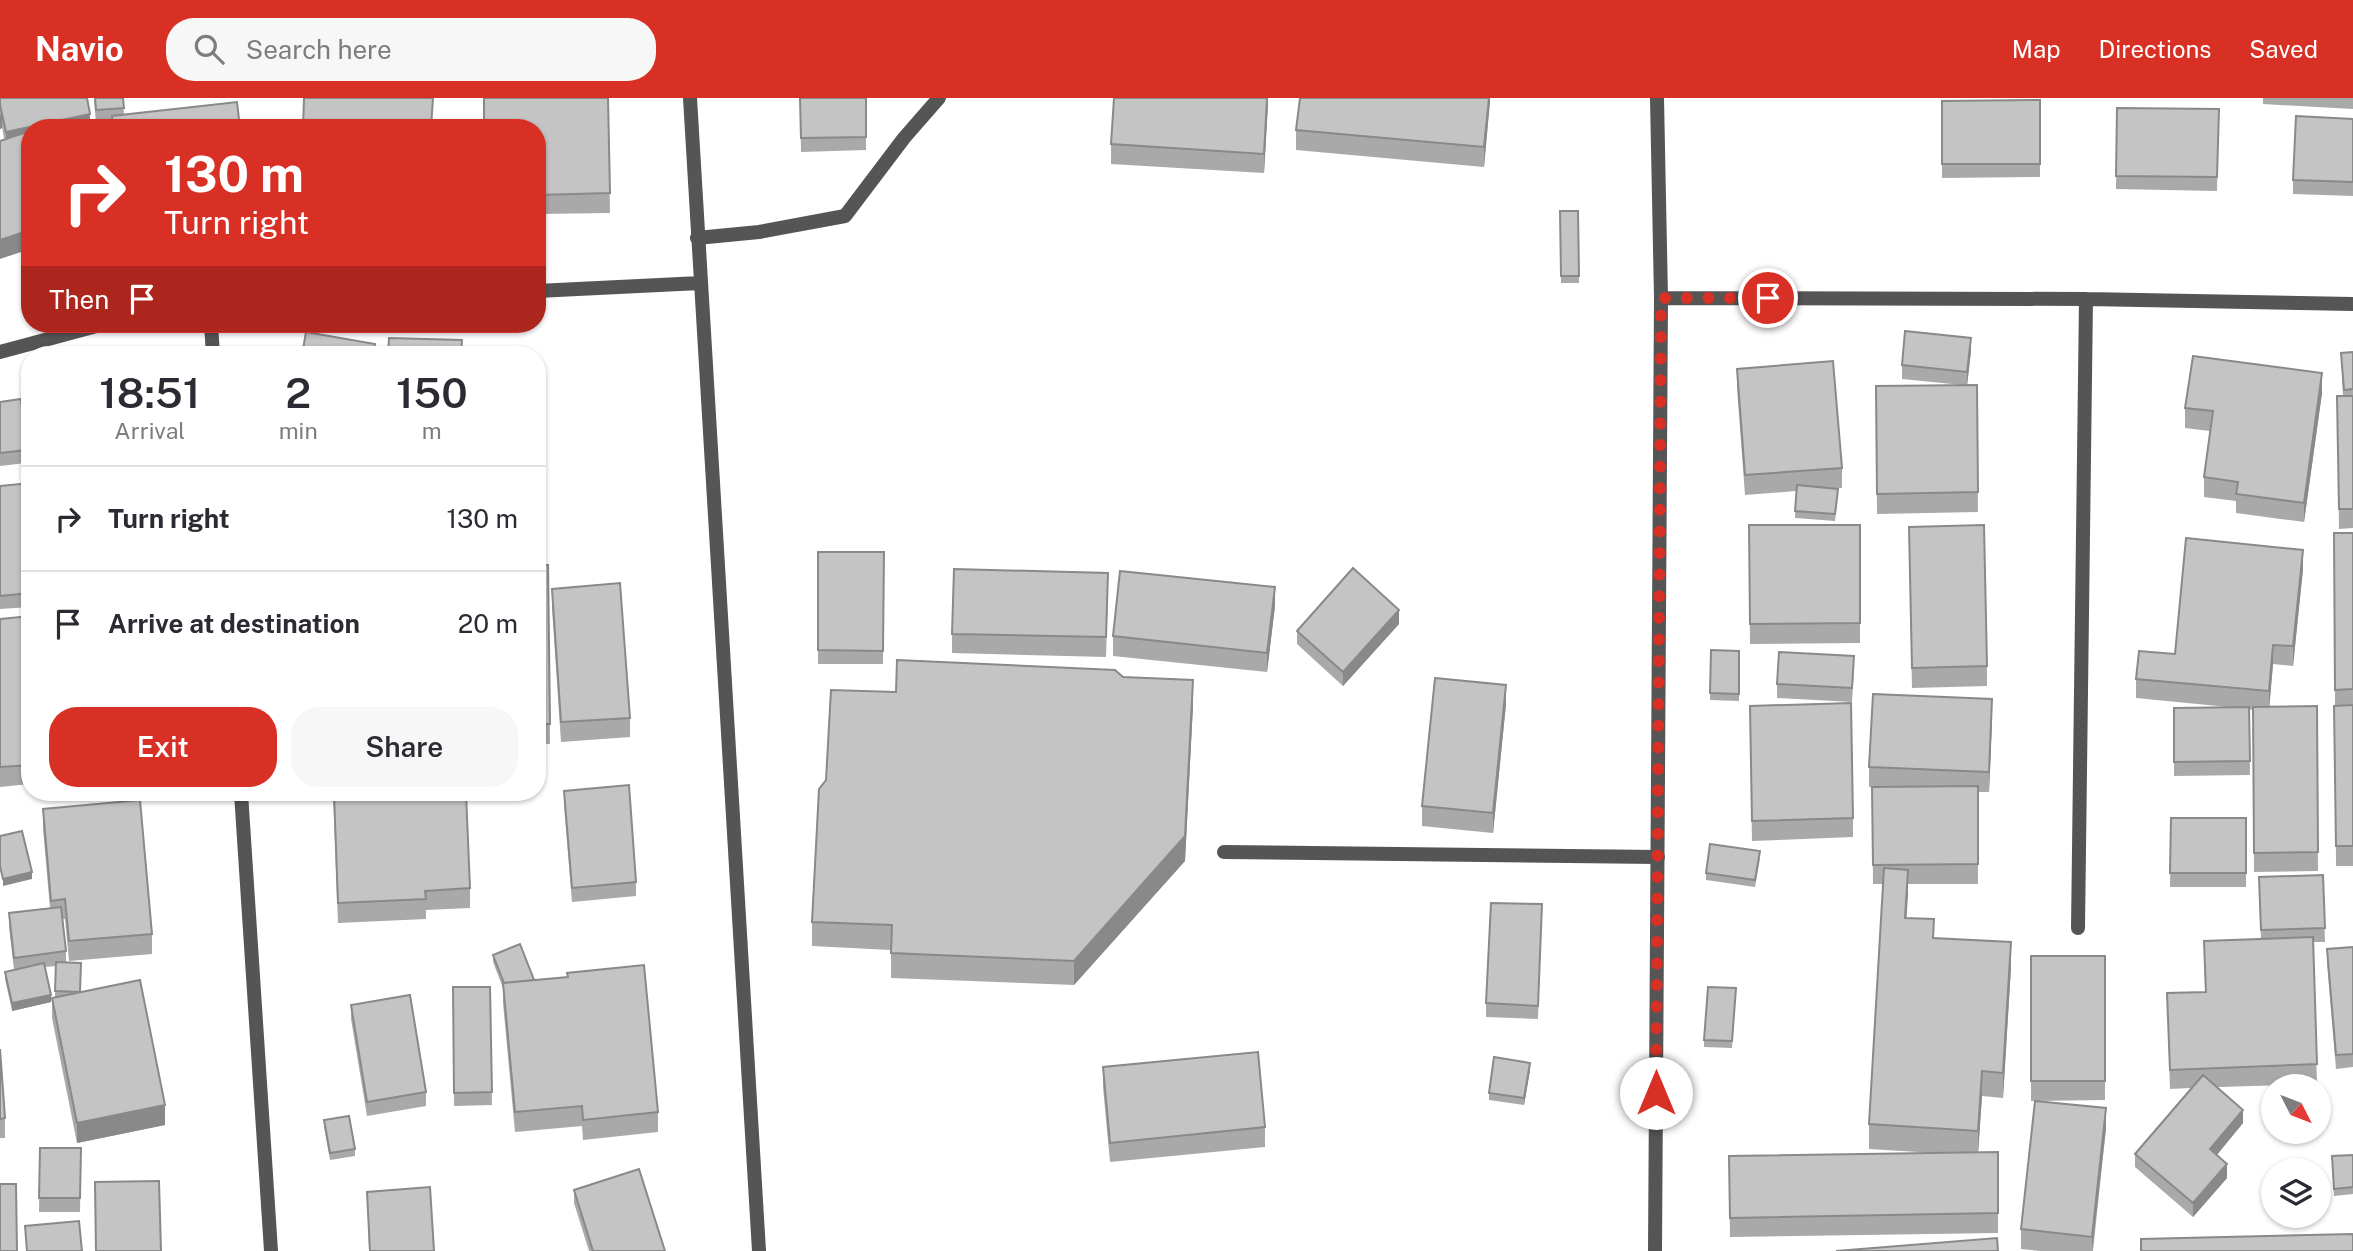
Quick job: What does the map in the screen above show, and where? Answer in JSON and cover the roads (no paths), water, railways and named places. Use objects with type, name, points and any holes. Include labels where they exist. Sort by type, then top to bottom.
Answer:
[{"type":"street","points":[[690,98],[759,1251]]},
{"type":"street","points":[[697,239],[759,232],[845,216],[904,138],[939,98]]},
{"type":"street","points":[[1655,1251],[1661,298],[1657,98]]},
{"type":"street","points":[[546,291],[700,283]]},
{"type":"street","points":[[1661,298],[2086,299],[2353,304]]},
{"type":"street","points":[[2078,928],[2086,299]]},
{"type":"street","points":[[22,346],[71,333]]},
{"type":"street","points":[[0,352],[21,346]]},
{"type":"street","points":[[242,801],[271,1251]]},
{"type":"street","points":[[1224,852],[1658,857]]}]
